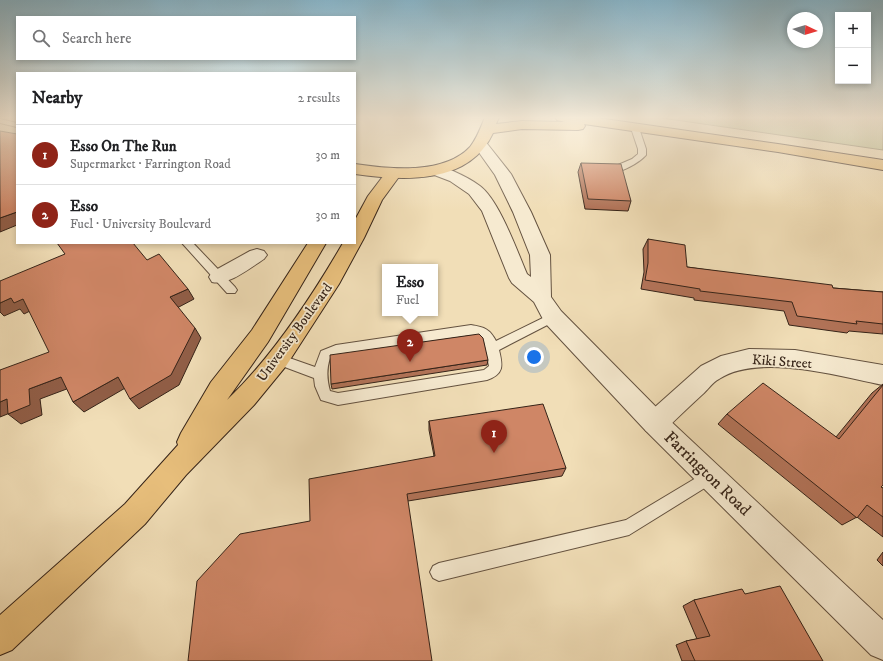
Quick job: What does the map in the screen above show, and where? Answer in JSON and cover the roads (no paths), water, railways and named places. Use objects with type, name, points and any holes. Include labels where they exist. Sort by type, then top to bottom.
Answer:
[{"type":"main road","points":[[356,170],[393,174],[435,170],[464,159],[472,148]]},
{"type":"main road","points":[[777,148],[883,165]]},
{"type":"main road","points":[[356,236],[374,200],[393,174]]},
{"type":"main road","name":"University Boulevard","points":[[176,466],[220,389],[260,336],[316,244]]},
{"type":"main road","name":"University Boulevard","points":[[0,638],[134,514],[176,466],[245,398],[278,359],[332,279],[351,244]]},
{"type":"street","points":[[493,148],[503,174],[522,212],[540,255],[547,307]]},
{"type":"street","name":"Farrington Road","points":[[435,170],[456,178],[474,190],[490,210],[519,278],[655,423],[883,643]]},
{"type":"street","points":[[225,284],[257,255]]},
{"type":"street","name":"Kiki Street","points":[[655,423],[711,371],[722,365],[740,359],[763,357],[780,358],[883,375]]},
{"type":"lane","points":[[614,170],[635,161],[642,156],[641,148]]},
{"type":"lane","points":[[188,244],[225,284]]},
{"type":"lane","points":[[492,348],[547,307]]},
{"type":"lane","points":[[471,330],[482,331],[488,337],[492,348],[496,360],[495,370],[487,375],[338,399],[326,396],[321,387],[320,365],[325,355],[336,350],[471,330]]},
{"type":"lane","points":[[278,359],[321,375]]},
{"type":"lane","points":[[439,572],[630,527],[711,476]]},
{"type":"place","name":"Esso","points":[[410,362]]},
{"type":"place","name":"Esso On The Run","points":[[494,453]]}]
